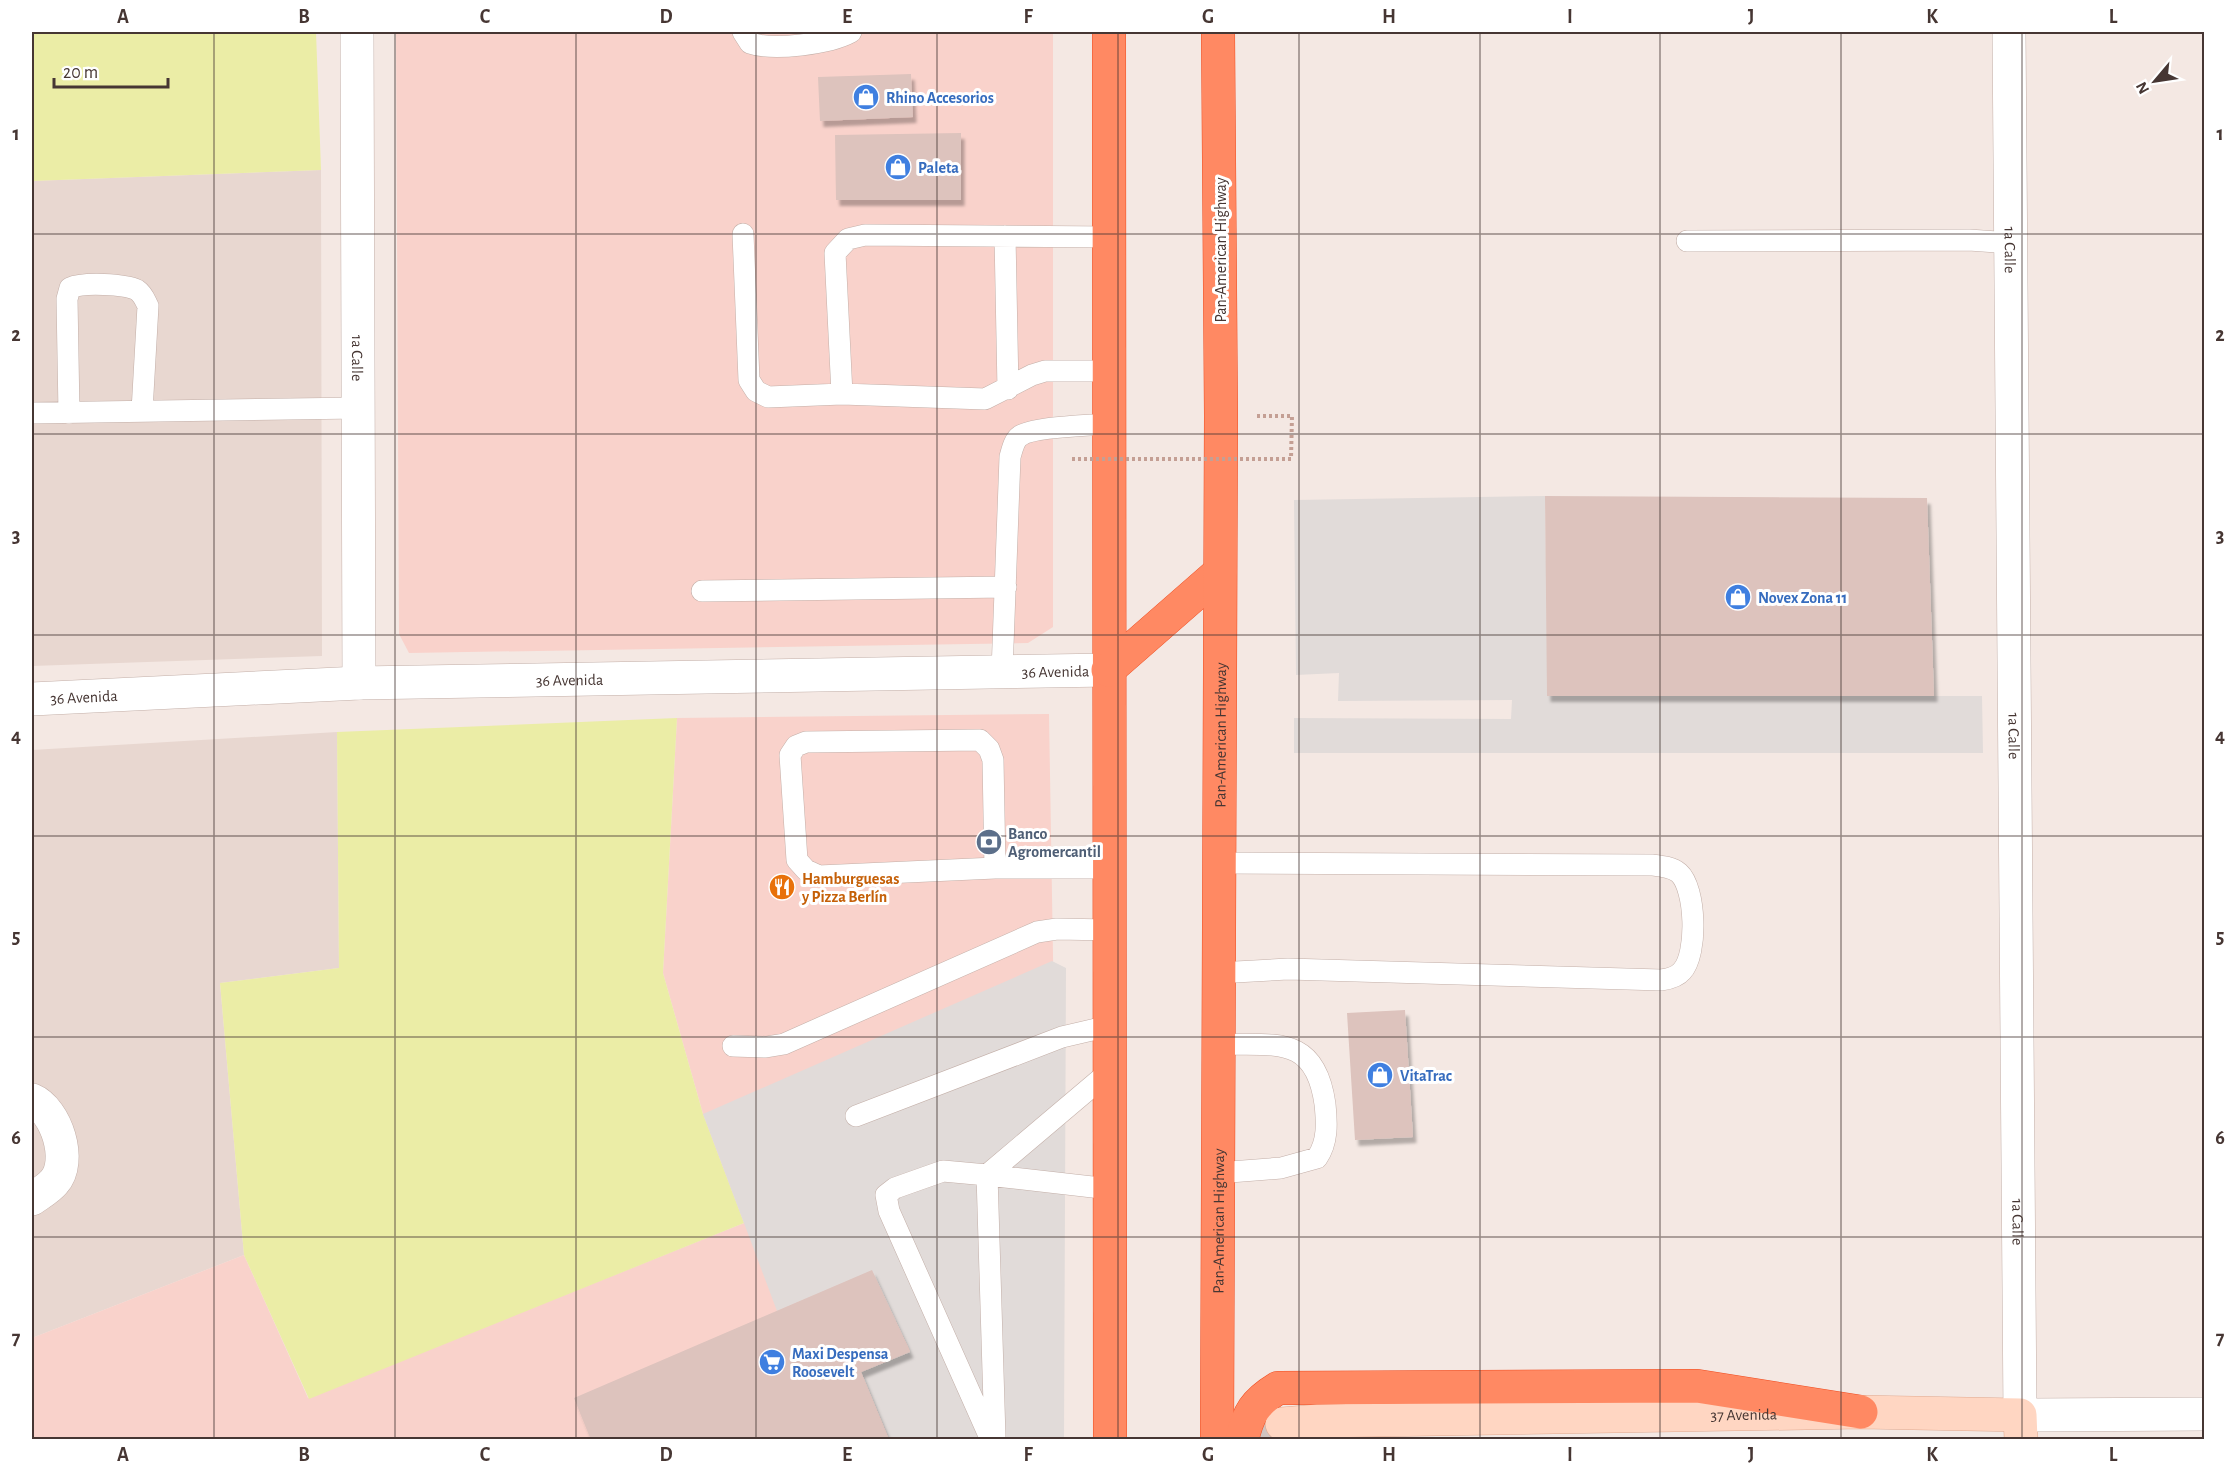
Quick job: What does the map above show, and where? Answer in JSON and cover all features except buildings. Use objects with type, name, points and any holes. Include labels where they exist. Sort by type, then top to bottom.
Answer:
[{"type":"highway","points":[[1109,32],[1110,1440]]},
{"type":"highway","name":"Pan-American Highway","points":[[1217,1440],[1217,973],[1221,404],[1218,32]]},
{"type":"highway","points":[[1108,670],[1220,572]]},
{"type":"highway","points":[[1242,1440],[1246,1421],[1260,1399],[1278,1388],[1697,1386],[1861,1412]]},
{"type":"street","name":"1a Calle","points":[[357,32],[359,683]]},
{"type":"street","name":"1a Calle","points":[[2009,32],[2020,1427]]},
{"type":"street","name":"36 Avenida","points":[[32,699],[359,683],[1108,670]]},
{"type":"street","points":[[32,1100],[55,1121],[63,1153],[56,1181],[32,1200]]},
{"type":"street","name":"37 Avenida","points":[[1282,1425],[1318,1421],[1861,1412],[2020,1427],[2205,1414]]},
{"type":"lane","points":[[744,32],[750,43],[762,47],[837,40],[851,32]]},
{"type":"lane","points":[[743,234],[749,380],[756,391],[768,397],[842,394],[985,399],[1032,375],[1045,371],[1109,371]]},
{"type":"lane","points":[[842,394],[835,253],[848,239],[865,235],[1109,237]]},
{"type":"lane","points":[[1005,236],[1008,389]]},
{"type":"lane","points":[[1687,240],[1969,240],[2012,243]]},
{"type":"lane","points":[[69,412],[67,299],[70,288],[82,283],[136,289],[144,297],[148,306],[142,411]]},
{"type":"lane","points":[[32,413],[358,408]]},
{"type":"lane","points":[[1002,672],[1010,457],[1013,446],[1021,435],[1034,431],[1109,424]]},
{"type":"lane","points":[[702,591],[1006,587]]},
{"type":"lane","points":[[995,868],[993,760],[989,749],[980,740],[806,742],[796,746],[790,756],[796,860],[806,870],[819,876],[995,868],[1109,868]]},
{"type":"lane","points":[[1217,973],[1288,969],[1661,980],[1682,972],[1688,962],[1694,923],[1688,886],[1683,877],[1677,871],[1652,865],[1218,863]]},
{"type":"lane","points":[[734,1046],[766,1047],[784,1044],[1037,933],[1057,929],[1109,930]]},
{"type":"lane","points":[[856,1116],[1062,1036],[1109,1026]]},
{"type":"lane","points":[[1217,1044],[1276,1046],[1301,1053],[1311,1061],[1317,1072],[1322,1089],[1326,1128],[1324,1148],[1317,1158],[1281,1168],[1217,1173]]},
{"type":"lane","points":[[987,1175],[1110,1071]]},
{"type":"lane","points":[[993,1440],[889,1211],[886,1196],[895,1188],[943,1171],[1110,1189]]},
{"type":"lane","points":[[987,1175],[993,1440]]},
{"type":"path","points":[[1072,459],[1292,459],[1292,416]]},
{"type":"shaded area","points":[[396,32],[1053,32],[1053,627],[1028,643],[409,653],[399,634]]},
{"type":"shaded area","points":[[321,170],[322,656],[32,666],[32,181]]},
{"type":"shaded area","points":[[1545,496],[1548,696],[1982,696],[1983,753],[1294,753],[1294,718],[1511,719],[1512,700],[1338,701],[1339,673],[1296,675],[1294,500]]},
{"type":"shaded area","points":[[1049,714],[1061,1439],[32,1440],[32,1338],[244,1255],[308,1398],[744,1223],[703,1114],[663,973],[677,718]]},
{"type":"shaded area","points":[[337,732],[339,968],[220,983],[244,1255],[32,1338],[32,750]]},
{"type":"shaded area","name":"Maxi Despensa Roosevelt","points":[[1052,961],[1066,968],[1064,1439],[889,1439],[861,1372],[910,1351],[872,1271],[777,1311],[703,1114]]},
{"type":"green space","points":[[32,32],[316,32],[321,170],[32,181]]},
{"type":"green space","points":[[677,718],[663,973],[703,1114],[744,1223],[309,1399],[244,1255],[220,983],[339,968],[337,732]]},
{"type":"tunnel","points":[[1257,1440],[1282,1424]]},
{"type":"place","name":"Rhino Accesorios","points":[[866,97]]},
{"type":"place","name":"Paleta","points":[[898,167]]},
{"type":"place","name":"Novex Zona 11","points":[[1738,597]]},
{"type":"place","name":"Banco Agromercantil","points":[[989,842]]},
{"type":"place","name":"Hamburguesas y Pizza Berlín","points":[[782,887]]},
{"type":"place","name":"VitaTrac","points":[[1380,1075]]},
{"type":"place","name":"Maxi Despensa Roosevelt","points":[[772,1362]]}]
